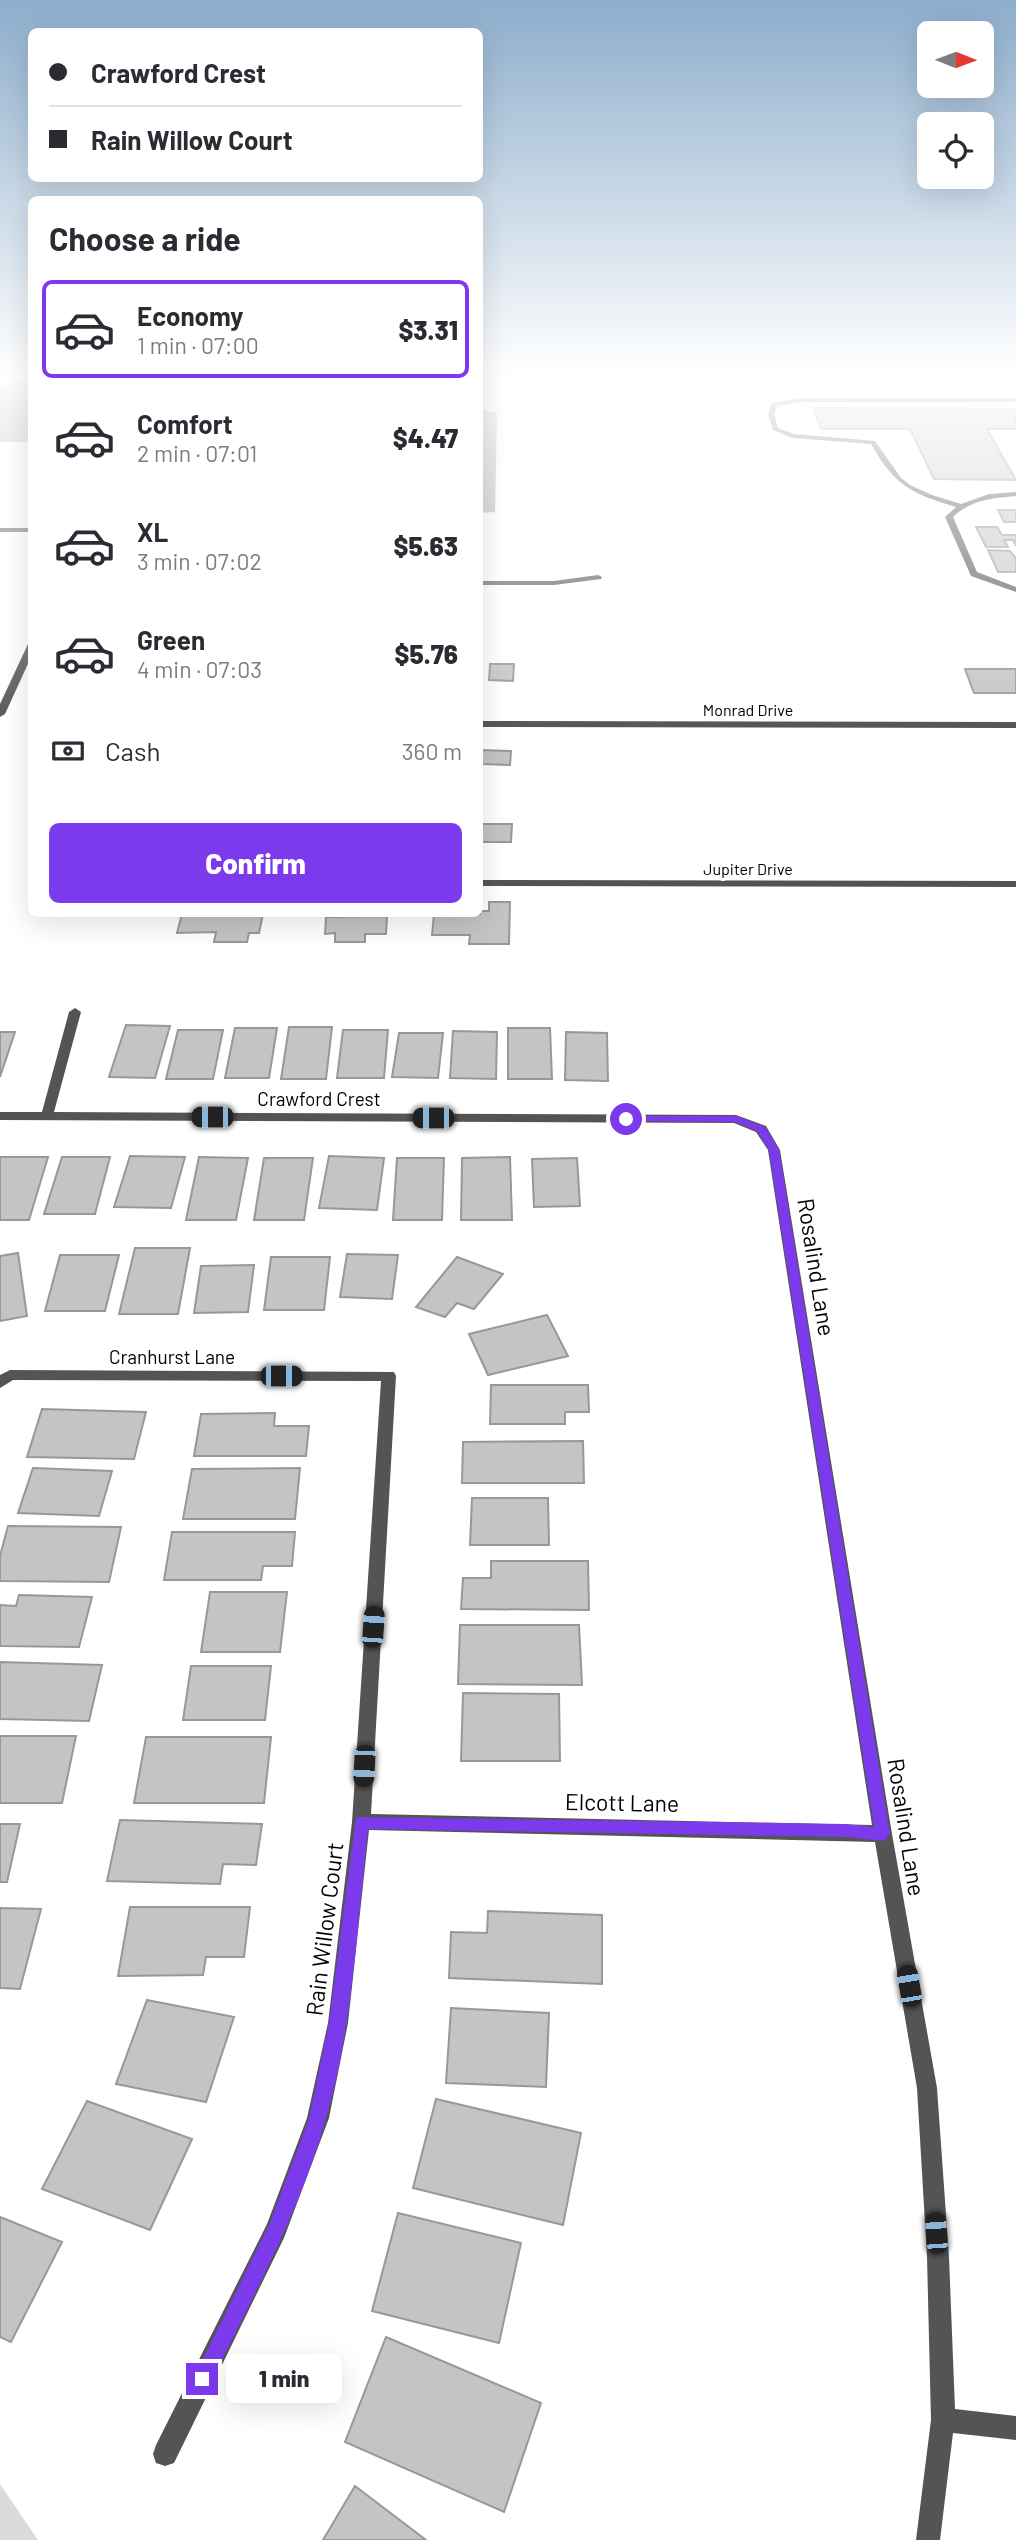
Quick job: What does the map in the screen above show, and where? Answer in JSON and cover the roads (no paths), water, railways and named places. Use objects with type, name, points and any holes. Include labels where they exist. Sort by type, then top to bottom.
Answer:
[{"type":"street","points":[[919,495],[960,506]]},
{"type":"street","points":[[1012,495],[978,499],[960,506],[949,517],[974,574],[1016,590]]},
{"type":"street","points":[[0,530],[28,530]]},
{"type":"street","points":[[483,583],[554,583],[598,577]]},
{"type":"street","points":[[0,714],[28,652]]},
{"type":"street","name":"Monrad Drive","points":[[483,724],[1016,725]]},
{"type":"street","name":"Jupiter Drive","points":[[483,883],[1016,884]]},
{"type":"street","points":[[47,1116],[75,1012]]},
{"type":"street","name":"Crawford Crest","points":[[0,1116],[736,1119],[761,1129]]},
{"type":"street","name":"Rosalind Lane","points":[[761,1129],[774,1150],[883,1834],[927,2088],[938,2257],[943,2420],[928,2540]]},
{"type":"street","name":"Cranhurst Lane","points":[[0,1383],[10,1375],[389,1376]]},
{"type":"street","name":"Rain Willow Court","points":[[166,2454],[276,2230],[318,2119],[338,2023],[361,1822],[389,1376]]},
{"type":"street","name":"Elcott Lane","points":[[361,1822],[846,1831],[883,1834]]},
{"type":"street","points":[[943,2420],[1016,2428]]}]
